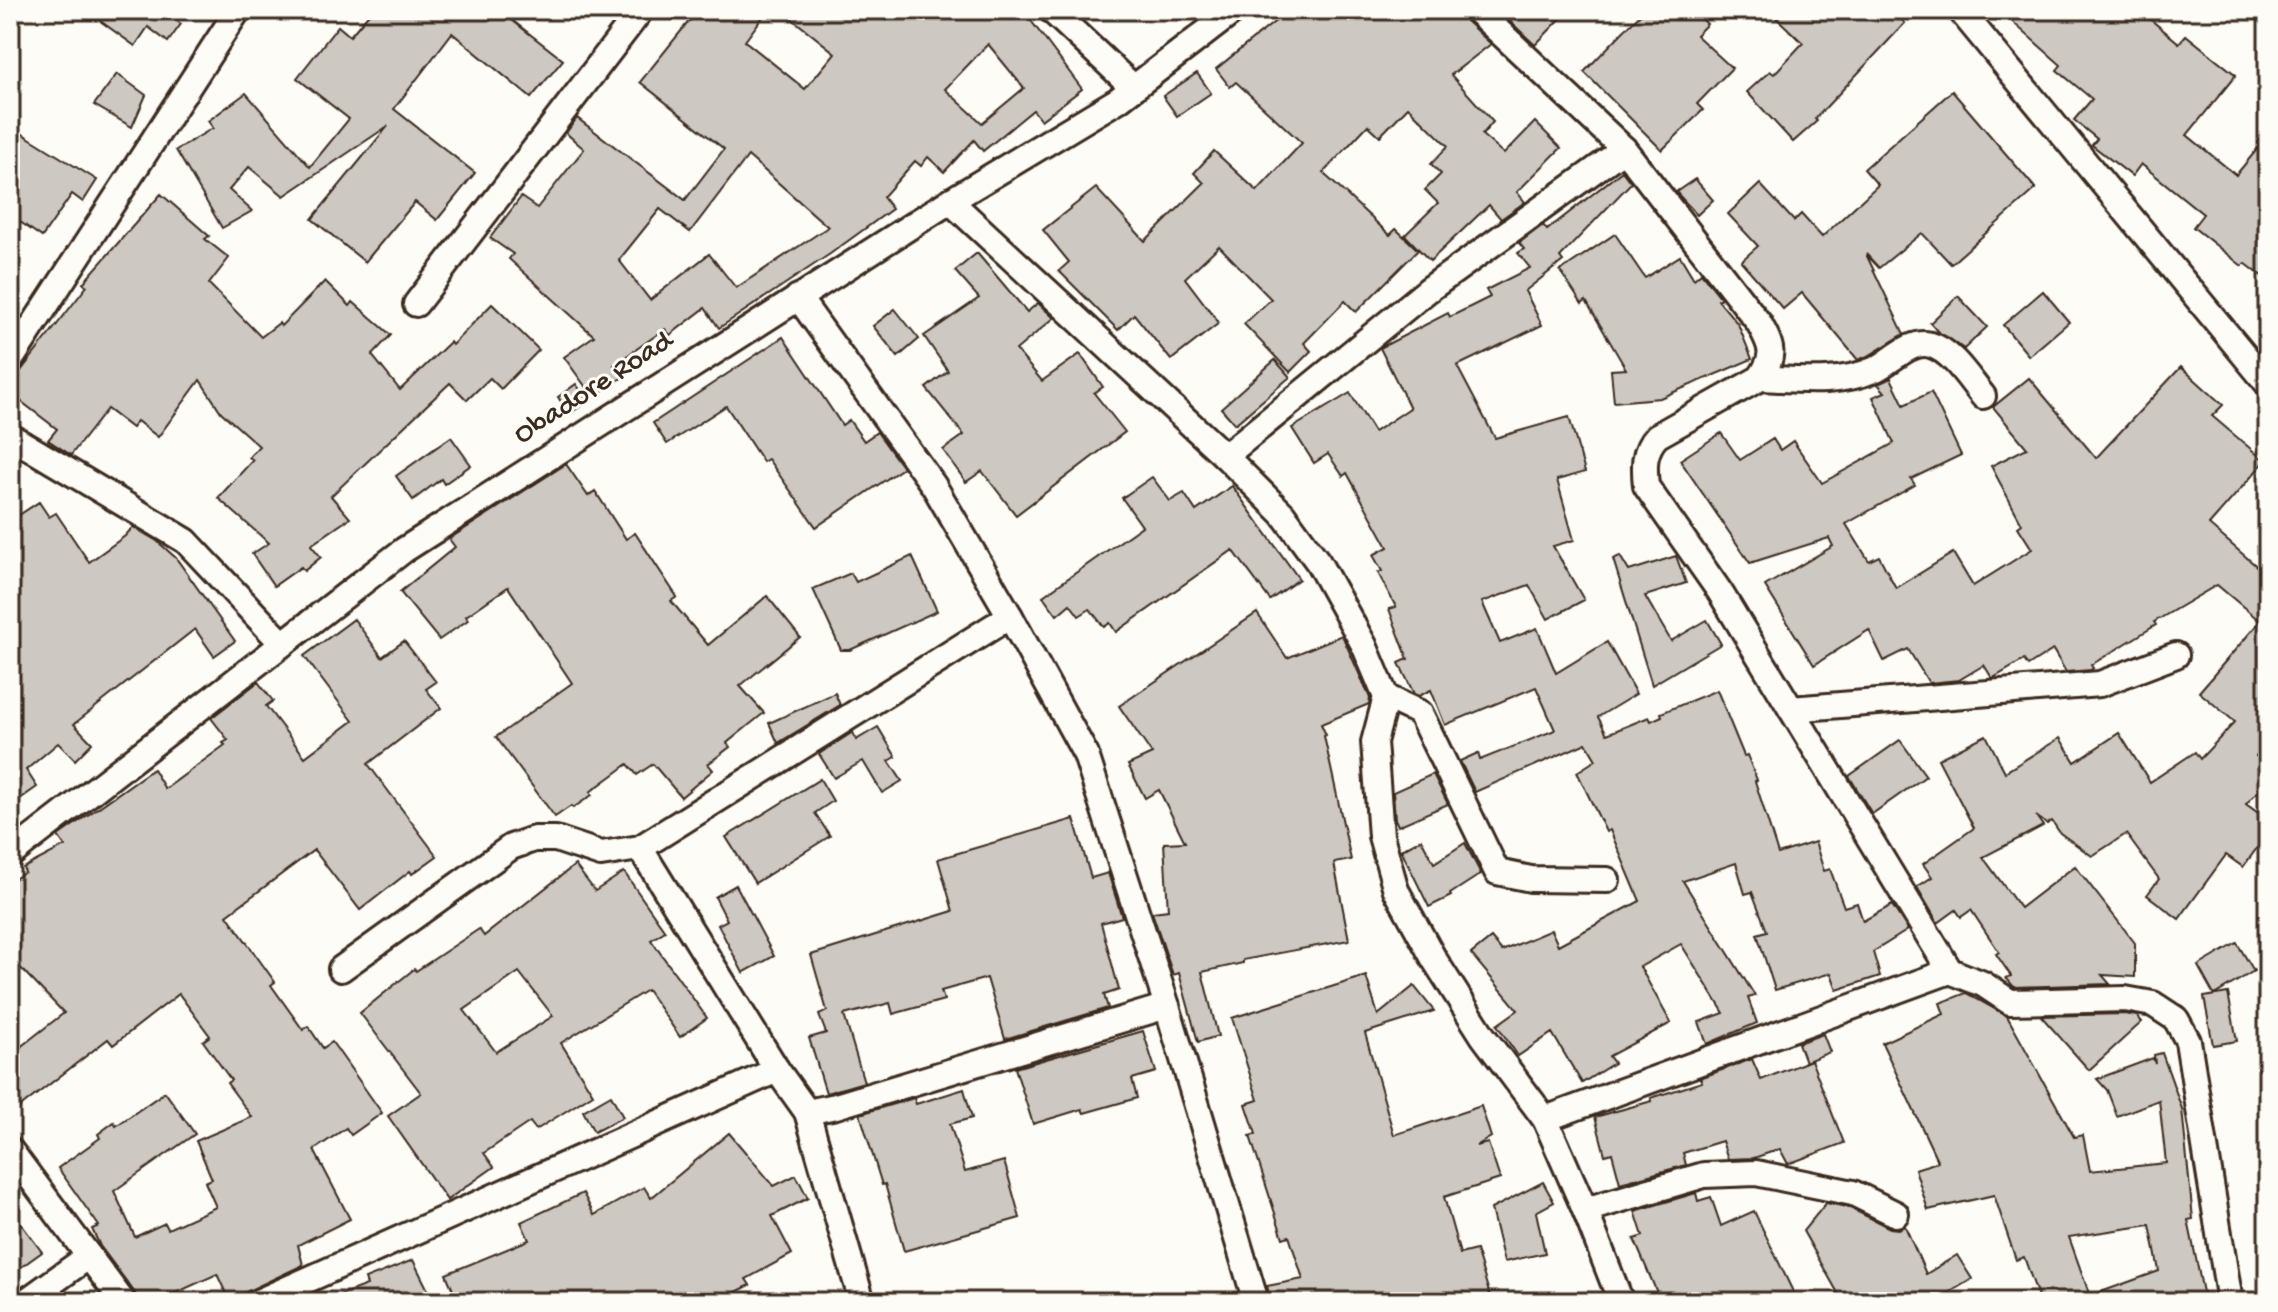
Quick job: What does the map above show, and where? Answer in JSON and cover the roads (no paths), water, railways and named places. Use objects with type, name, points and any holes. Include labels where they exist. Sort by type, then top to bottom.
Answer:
[{"type":"street","points":[[10,361],[238,10]]},
{"type":"street","points":[[416,304],[641,10]]},
{"type":"street","points":[[1051,10],[1134,88]]},
{"type":"street","name":"Obadore Road","points":[[10,855],[281,642],[404,550],[950,201],[1118,100],[1235,10]]},
{"type":"street","points":[[1476,10],[1624,149],[1759,323],[1770,343],[1771,362],[1760,378],[1657,436],[1647,446],[1646,486],[1720,592],[1950,971],[1983,984],[2010,1002],[2125,999],[2153,1004],[2176,1019],[2188,1041],[2230,1302]]},
{"type":"street","points":[[1960,10],[2268,384]]},
{"type":"street","points":[[1225,456],[1428,290],[1624,149]]},
{"type":"street","points":[[950,201],[1225,456],[1283,514],[1318,562],[1364,645],[1386,697],[1374,742],[1381,836],[1396,890],[1434,959],[1483,1036],[1545,1119],[1621,1302]]},
{"type":"street","points":[[798,297],[934,486],[1010,616],[1093,771],[1256,1302]]},
{"type":"street","points":[[1760,378],[1839,381],[1877,368],[1910,347],[1927,343],[1942,349],[1983,396]]},
{"type":"street","points":[[10,436],[186,541],[281,642]]},
{"type":"street","points":[[341,969],[511,847],[534,839],[556,839],[601,854],[640,848],[1010,616]]},
{"type":"street","points":[[1791,709],[2100,684],[2176,655]]},
{"type":"street","points":[[1386,697],[1420,713],[1497,872],[1531,879],[1607,880]]},
{"type":"street","points":[[640,848],[777,1070],[807,1112],[862,1302]]},
{"type":"street","points":[[1545,1119],[1950,971]]},
{"type":"street","points":[[807,1112],[836,1106],[1167,1006]]},
{"type":"street","points":[[258,1302],[777,1070]]},
{"type":"street","points":[[10,1150],[123,1302]]},
{"type":"street","points":[[1585,1210],[1704,1175],[1756,1173],[1853,1193],[1896,1214]]},
{"type":"street","points":[[25,1302],[89,1256]]}]
